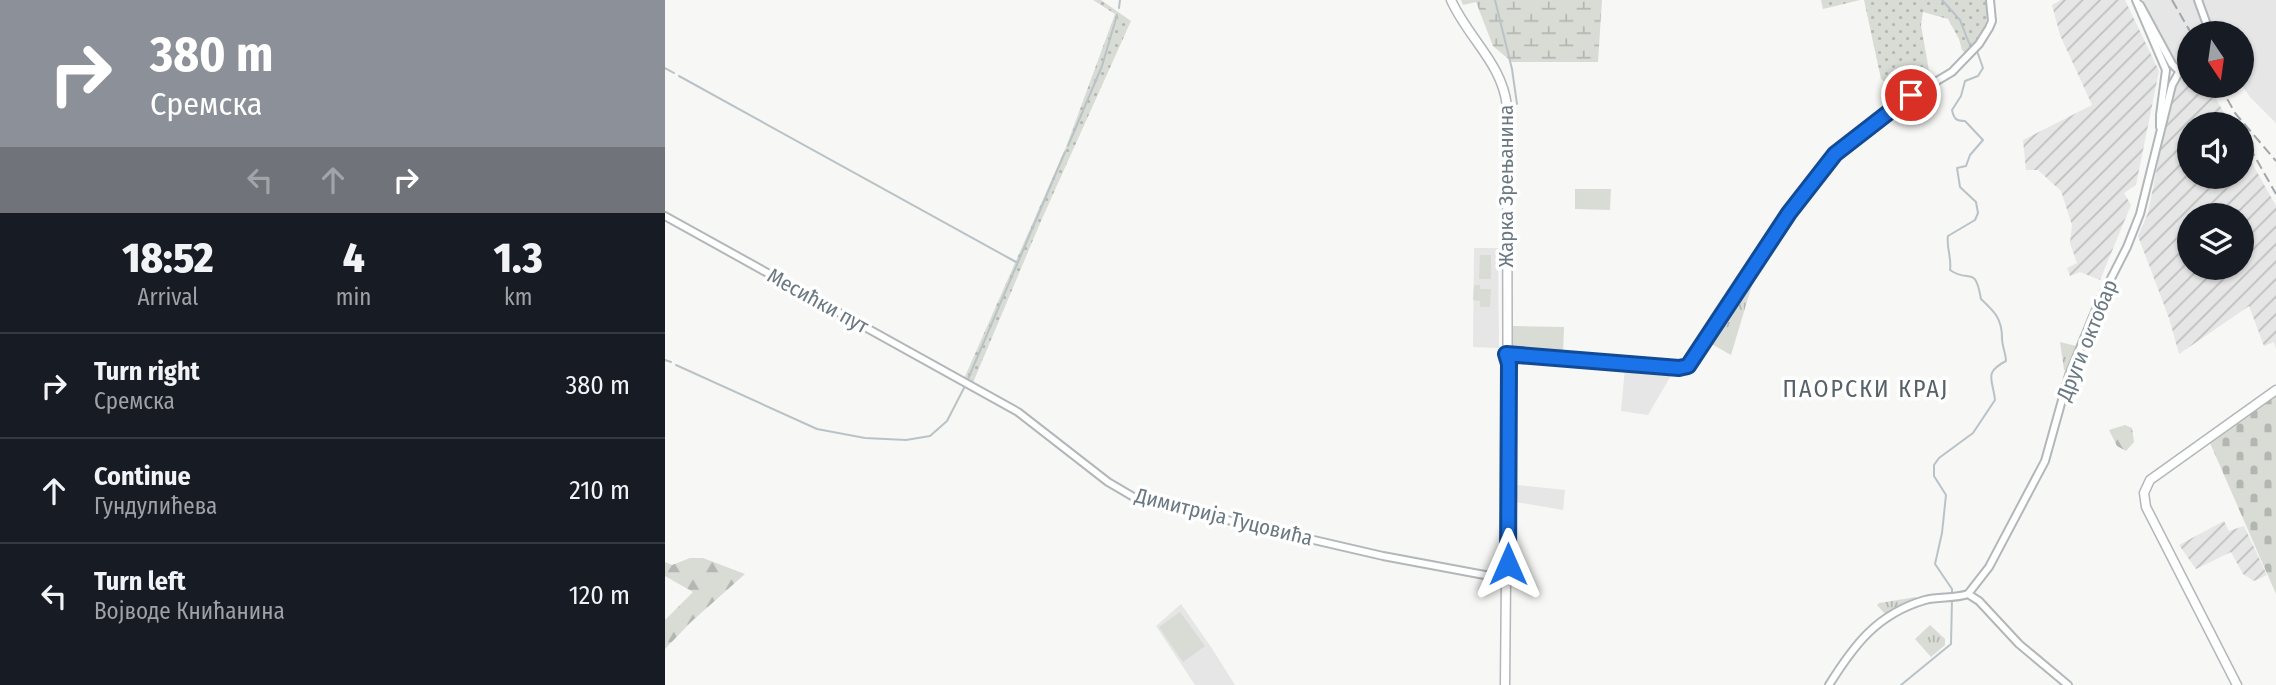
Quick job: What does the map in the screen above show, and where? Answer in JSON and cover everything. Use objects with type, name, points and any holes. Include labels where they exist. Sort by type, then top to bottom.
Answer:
[{"type":"main road","name":"Жарка Зрењанина","points":[[1451,0],[1495,66],[1502,81],[1507,106],[1506,354],[1503,364],[1505,685]]},
{"type":"main road","points":[[2237,685],[2146,508],[2144,489],[2150,480],[2276,390]]},
{"type":"street","points":[[1506,354],[1685,367],[1691,363],[1789,213],[1835,154],[1893,107],[1949,74],[1976,47],[1991,21],[1990,0]]},
{"type":"street","points":[[2136,0],[2139,10],[2147,20],[2166,70],[2159,115],[2161,130]]},
{"type":"street","points":[[2136,0],[2177,69]]},
{"type":"street","points":[[2198,0],[2206,21]]},
{"type":"street","name":"Други октобар","points":[[1968,594],[1989,567],[2042,468],[2053,439],[2066,380],[2137,221],[2172,85],[2177,77]]},
{"type":"street","name":"Месићки пут","points":[[665,216],[972,386]]},
{"type":"street","name":"Димитрија Туцовића","points":[[972,386],[1017,412],[1108,482],[1136,499],[1383,555],[1506,579]]},
{"type":"street","points":[[1829,685],[1861,638],[1884,619],[1917,603],[1968,594],[1979,601],[2019,644],[2068,685]]},
{"type":"shaded area","points":[[2061,0],[2125,0],[2159,71],[2136,185],[2124,193],[2131,205],[2100,280],[2080,272],[2070,276],[2067,268],[2077,263],[2070,243],[2072,225],[2061,191],[2038,170],[2026,170],[2023,140],[2092,105],[2060,35],[2052,5]]},
{"type":"shaded area","points":[[2139,0],[2195,0],[2203,21],[2177,21],[2177,64],[2173,63]]},
{"type":"shaded area","points":[[2200,0],[2276,0],[2276,123],[2251,98],[2254,98],[2254,21],[2208,21]]},
{"type":"shaded area","points":[[2176,81],[2177,98],[2216,98],[2223,112],[2177,112],[2177,189],[2254,189],[2254,167],[2276,206],[2276,349],[2274,342],[2264,346],[2249,306],[2179,354],[2169,318],[2138,236],[2148,213]]},
{"type":"shaded area","points":[[1474,248],[1498,248],[1499,348],[1473,347]]},
{"type":"shaded area","points":[[1625,368],[1673,372],[1648,415],[1621,411]]},
{"type":"shaded area","points":[[1517,485],[1565,490],[1563,510],[1516,502]]},
{"type":"shaded area","points":[[2224,521],[2229,531],[2244,526],[2267,575],[2254,581],[2243,574],[2231,552],[2196,569],[2179,545]]},
{"type":"shaded area","points":[[1181,604],[1235,685],[1195,685],[1156,626]]},
{"type":"green space","points":[[1093,0],[1101,0],[1131,21],[1041,221],[972,385],[963,381],[1066,147],[1115,14]]},
{"type":"green space","points":[[1461,0],[1602,0],[1598,62],[1512,62],[1493,46],[1476,2],[1463,5]]},
{"type":"green space","points":[[1821,0],[1860,0],[1823,9]]},
{"type":"green space","points":[[1864,0],[1987,0],[1988,15],[1980,35],[1966,53],[1962,50],[1948,19],[1923,12],[1921,25],[1930,77],[1897,93],[1881,79]]},
{"type":"green space","points":[[1575,189],[1611,189],[1610,210],[1575,209]]},
{"type":"green space","points":[[1480,255],[1491,255],[1491,279],[1479,279]]},
{"type":"green space","points":[[1748,282],[1752,285],[1731,355],[1708,342]]},
{"type":"green space","points":[[1474,285],[1480,285],[1480,289],[1491,289],[1490,307],[1480,307],[1480,301],[1473,300]]},
{"type":"green space","points":[[1513,326],[1564,327],[1563,356],[1512,352]]},
{"type":"green space","points":[[2060,342],[2076,346],[2066,370],[2064,370]]},
{"type":"green space","points":[[2276,394],[2276,594],[2210,443]]},
{"type":"green space","points":[[2125,425],[2132,428],[2134,442],[2126,451],[2117,446],[2109,430]]},
{"type":"green space","points":[[690,558],[703,558],[745,574],[665,649],[665,620],[693,592],[665,576],[665,562],[672,565]]},
{"type":"green space","points":[[1916,597],[1885,614],[1877,605],[1879,603]]},
{"type":"green space","points":[[1180,612],[1205,646],[1183,662],[1159,627]]},
{"type":"green space","points":[[1930,625],[1945,639],[1945,645],[1931,657],[1915,639]]},
{"type":"waterway","points":[[1119,8],[1120,0]]},
{"type":"waterway","points":[[1495,0],[1512,69],[1517,104]]},
{"type":"waterway","points":[[1942,0],[1960,20],[1969,43],[1974,46]]},
{"type":"waterway","points":[[1068,146],[1102,66],[1117,15]]},
{"type":"waterway","points":[[1952,594],[1952,589],[1935,564],[1946,495],[1934,476],[1934,465],[1939,458],[1973,433],[1995,400],[1992,373],[2006,361],[1999,321],[1981,299],[1974,278],[1950,270],[1948,236],[1975,220],[1978,213],[1976,202],[1960,187],[1957,168],[1966,166],[1970,155],[1983,140],[1965,121],[1956,119],[1952,110],[1961,96],[1965,81],[1978,76],[1983,68],[1977,51]]},
{"type":"waterway","points":[[665,68],[674,73]]},
{"type":"waterway","points":[[679,76],[1016,262]]},
{"type":"waterway","points":[[968,379],[1065,152]]},
{"type":"waterway","points":[[665,360],[671,362]]},
{"type":"waterway","points":[[676,365],[817,429],[865,438],[906,440],[930,436],[947,421],[965,386]]},
{"type":"waterway","points":[[1901,685],[1951,644],[1952,599]]},
{"type":"railway","points":[[2172,0],[2184,21]]},
{"type":"railway","points":[[2227,98],[2235,113],[2276,161]]},
{"type":"railway","points":[[2254,155],[2276,194]]},
{"type":"district","name":"ПАОРСКИ КРАЈ","points":[[1866,389]]},
{"type":"route","points":[[1508,564],[1509,364],[1506,354],[1679,368],[1688,366],[1789,213],[1835,154],[1911,95]]}]
